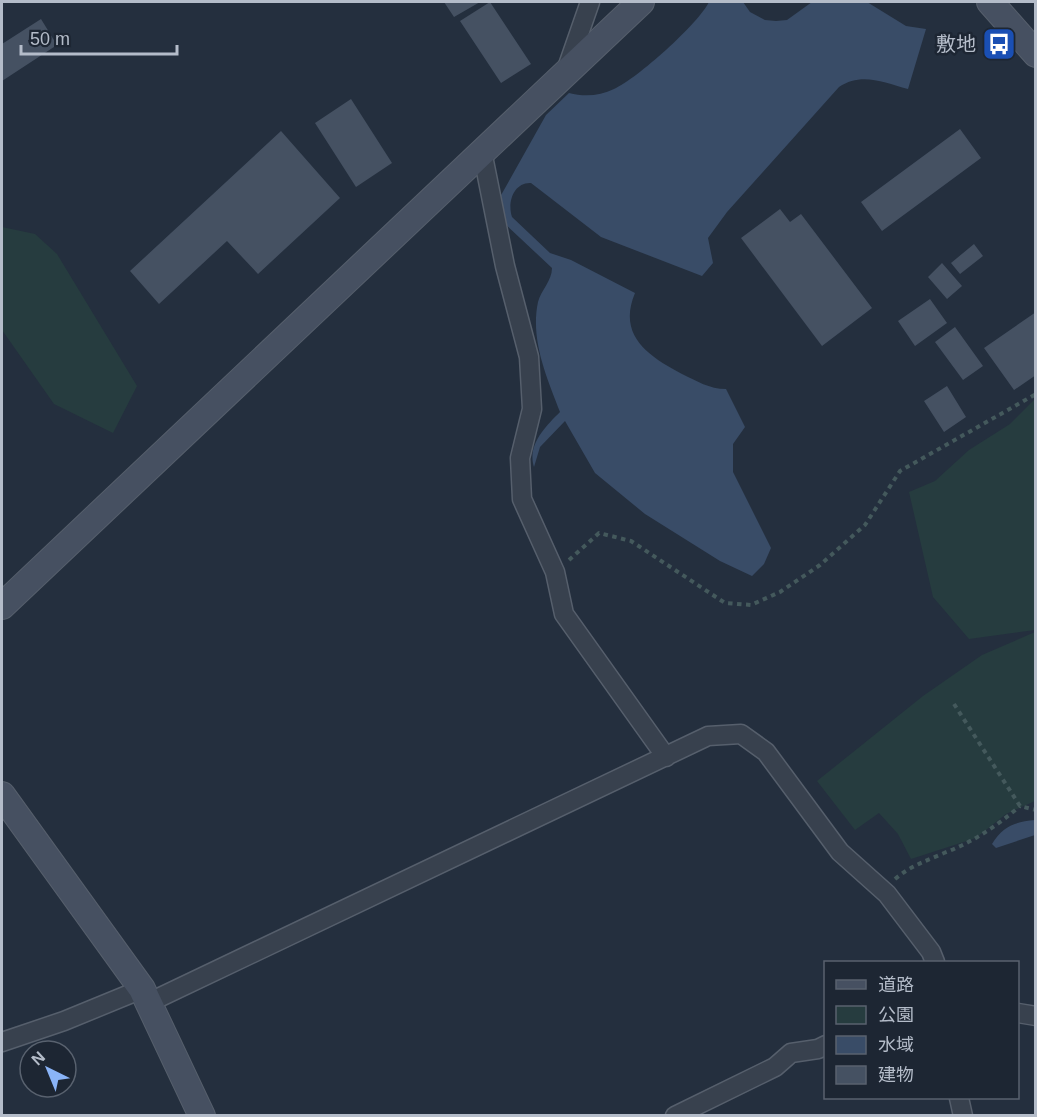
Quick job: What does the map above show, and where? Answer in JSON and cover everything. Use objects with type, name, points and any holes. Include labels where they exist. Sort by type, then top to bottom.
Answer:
[{"type":"street","points":[[565,74],[590,2]]},
{"type":"street","points":[[2,606],[641,2]]},
{"type":"street","points":[[990,2],[1035,54]]},
{"type":"street","points":[[482,151],[505,266],[529,357],[532,409],[520,458],[522,498],[555,572],[564,614],[666,757]]},
{"type":"street","points":[[2,1042],[146,996],[708,736],[741,734],[766,752],[840,852],[882,890],[931,952],[934,961]]},
{"type":"street","points":[[2,795],[146,996],[202,1116]]},
{"type":"street","points":[[1019,1013],[1035,1016]]},
{"type":"street","points":[[675,1116],[775,1067],[791,1053],[818,1049],[824,1046]]},
{"type":"street","points":[[960,1099],[963,1116]]},
{"type":"path","points":[[555,572],[599,533],[631,541],[725,603],[751,605],[780,592],[820,565],[865,525],[900,471],[1035,394]]},
{"type":"path","points":[[954,704],[1020,806],[1035,810]]},
{"type":"path","points":[[882,890],[910,866],[945,853],[982,835],[1020,806]]},
{"type":"green space","points":[[2,227],[35,234],[57,254],[137,386],[113,433],[54,404],[2,330]]},
{"type":"green space","points":[[1035,399],[1035,630],[969,639],[933,597],[909,492],[935,481],[969,450],[1010,424]]},
{"type":"green space","points":[[1035,632],[1035,801],[1006,814],[976,838],[911,859],[898,834],[879,813],[855,830],[817,781],[923,696],[982,655]]},
{"type":"water","points":[[709,2],[743,2],[750,12],[765,20],[776,21],[787,20],[812,2],[867,2],[906,26],[926,29],[908,89],[881,81],[864,79],[847,82],[839,87],[727,212],[708,238],[713,263],[702,276],[601,237],[531,183],[516,189],[511,199],[512,217],[550,253],[571,260],[635,293],[630,308],[630,321],[633,333],[648,352],[698,382],[714,388],[726,389],[745,427],[733,444],[733,472],[771,548],[764,564],[752,576],[720,561],[645,514],[595,473],[565,421],[540,447],[534,467],[532,459],[535,444],[543,430],[560,412],[541,358],[536,330],[538,302],[552,268],[503,222],[500,197],[546,115],[569,93],[598,94],[624,83],[652,63],[681,36]]},
{"type":"water","points":[[1035,820],[1035,835],[996,848],[992,844],[1010,826]]},
{"type":"building","points":[[444,2],[480,2],[454,17]]},
{"type":"building","points":[[490,2],[531,64],[501,83],[460,21]]},
{"type":"building","points":[[41,19],[57,45],[2,81],[2,44]]},
{"type":"building","points":[[351,99],[392,163],[356,187],[315,123]]},
{"type":"building","points":[[960,129],[981,158],[882,231],[861,202]]},
{"type":"building","points":[[281,131],[340,198],[258,274],[227,241],[159,304],[130,271]]},
{"type":"building","points":[[780,209],[790,222],[801,214],[872,308],[822,346],[741,238]]},
{"type":"building","points":[[974,244],[983,256],[960,274],[951,263]]},
{"type":"building","points":[[942,263],[962,286],[947,299],[928,277]]},
{"type":"building","points":[[930,299],[947,323],[915,346],[898,321]]},
{"type":"building","points":[[1036,312],[1036,375],[1014,390],[984,348]]},
{"type":"building","points":[[955,327],[983,366],[963,380],[935,342]]},
{"type":"building","points":[[947,386],[966,417],[944,432],[924,401]]},
{"type":"place","name":"敷地","points":[[999,44]]}]
